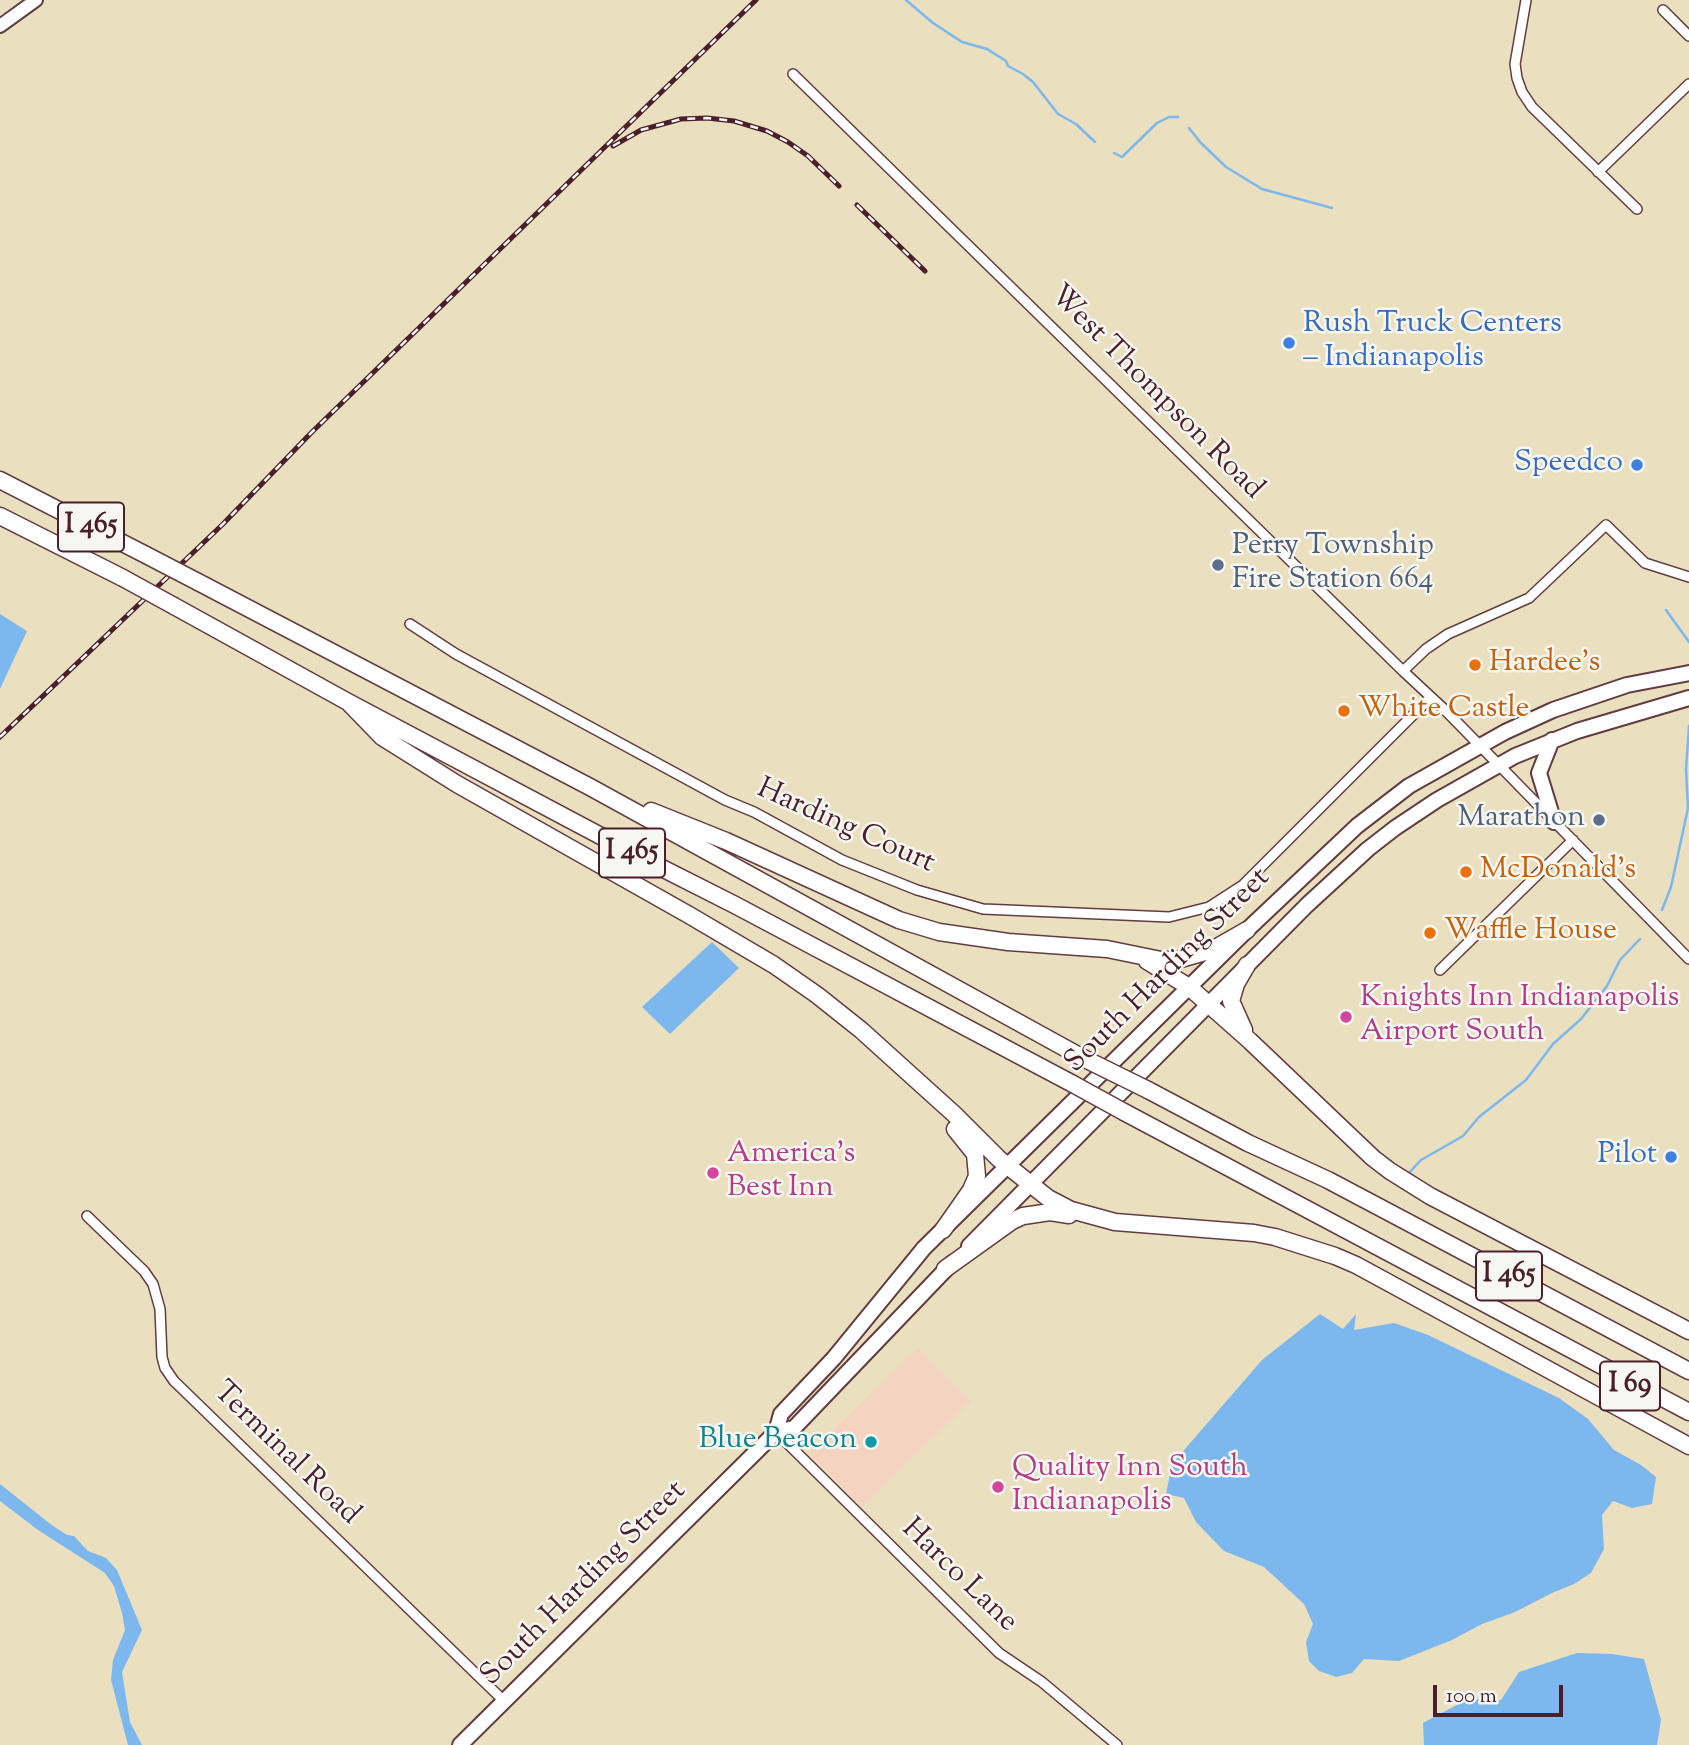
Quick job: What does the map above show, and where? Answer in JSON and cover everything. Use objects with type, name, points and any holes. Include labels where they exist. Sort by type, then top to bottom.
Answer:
[{"type":"highway","name":"I 465","points":[[0,481],[590,787],[1085,1059],[1248,1143],[1328,1180],[1689,1371]]},
{"type":"highway","name":"I 465","points":[[0,516],[123,578],[348,702],[1460,1288],[1689,1412]]},
{"type":"highway","points":[[348,702],[382,737],[457,785],[774,965],[862,1030],[1030,1185],[1059,1205],[1093,1217]]},
{"type":"highway","points":[[590,787],[726,841],[899,920],[973,939],[1107,949],[1161,960],[1193,957],[1212,950],[1247,930]]},
{"type":"highway","points":[[1132,954],[1189,987],[1390,1171],[1430,1196],[1689,1331]]},
{"type":"highway","points":[[1247,965],[1236,984],[1231,1001],[1250,1041]]},
{"type":"highway","points":[[900,1067],[975,1154],[978,1166],[975,1183],[943,1230]]},
{"type":"highway","points":[[945,1269],[1003,1226],[1023,1216],[1050,1212],[1138,1225],[1206,1227],[1275,1237],[1335,1256],[1368,1271],[1689,1446]]},
{"type":"highway","name":"I 69","points":[[1572,1350],[1689,1423]]},
{"type":"main road","points":[[0,26],[36,0]]},
{"type":"main road","name":"South Harding Street","points":[[460,1745],[776,1432],[781,1414],[834,1358],[902,1273],[943,1230],[1247,930],[1371,814],[1409,786],[1478,745],[1553,710],[1627,685],[1689,673]]},
{"type":"main road","name":"South Harding Street","points":[[776,1432],[794,1428],[945,1269],[1307,905],[1368,849],[1437,800],[1497,765],[1552,740],[1619,717],[1689,698]]},
{"type":"main road","points":[[1552,740],[1539,773],[1554,822]]},
{"type":"street","points":[[1526,0],[1516,72],[1526,99],[1637,209]]},
{"type":"street","points":[[1663,10],[1689,36]]},
{"type":"street","name":"West Thompson Road","points":[[793,74],[1430,698],[1445,709],[1689,959]]},
{"type":"street","points":[[1598,172],[1689,83]]},
{"type":"street","points":[[1403,671],[1426,649],[1448,634],[1529,598],[1606,525],[1645,563],[1689,577]]},
{"type":"street","name":"Harding Court","points":[[410,624],[456,654],[725,800],[754,812],[842,860],[917,890],[983,909],[1169,917],[1209,907],[1243,884],[1430,698]]},
{"type":"street","points":[[1440,970],[1573,840]]},
{"type":"street","name":"Terminal Road","points":[[87,1216],[144,1270],[153,1284],[160,1308],[162,1357],[174,1381],[505,1701]]},
{"type":"street","name":"Harco Lane","points":[[776,1432],[999,1653],[1042,1682],[1117,1745]]},
{"type":"shaded area","points":[[918,1349],[971,1401],[862,1507],[809,1453]]},
{"type":"water","points":[[0,614],[27,631],[0,689]]},
{"type":"water","points":[[712,942],[739,968],[670,1034],[642,1007]]},
{"type":"water","points":[[1320,1314],[1343,1329],[1356,1314],[1354,1330],[1394,1323],[1428,1335],[1559,1398],[1588,1419],[1614,1450],[1656,1477],[1652,1504],[1632,1508],[1613,1501],[1602,1515],[1604,1549],[1591,1573],[1574,1584],[1452,1640],[1399,1661],[1364,1659],[1352,1673],[1336,1677],[1319,1671],[1309,1661],[1306,1642],[1313,1624],[1304,1604],[1264,1567],[1224,1551],[1196,1522],[1184,1498],[1166,1494],[1172,1464],[1262,1360]]},
{"type":"water","points":[[0,1484],[53,1526],[67,1535],[74,1536],[88,1551],[106,1558],[117,1570],[142,1630],[122,1672],[130,1722],[142,1745],[128,1745],[111,1680],[113,1660],[125,1630],[114,1586],[105,1573],[38,1530],[0,1501]]},
{"type":"water","points":[[1577,1653],[1612,1654],[1644,1659],[1661,1720],[1657,1745],[1424,1745],[1423,1723],[1468,1699],[1501,1700],[1519,1672]]},
{"type":"waterway","points":[[906,0],[933,23],[962,42],[987,49],[1006,61],[1008,66],[1033,82],[1058,114],[1076,124],[1095,142]]},
{"type":"waterway","points":[[1114,153],[1122,157],[1157,123],[1169,117],[1178,117]]},
{"type":"waterway","points":[[1189,128],[1226,167],[1262,189],[1332,208]]},
{"type":"waterway","points":[[1666,610],[1689,642]]},
{"type":"waterway","points":[[1662,910],[1671,887],[1688,808],[1686,769],[1689,726]]},
{"type":"waterway","points":[[1408,1174],[1421,1160],[1463,1136],[1479,1117],[1526,1080],[1553,1044],[1581,1019],[1607,986],[1620,960],[1640,939]]},
{"type":"railway","points":[[0,737],[223,524],[311,433],[756,0]]},
{"type":"railway","points":[[613,146],[641,130],[681,119],[734,121],[767,131],[788,142],[808,156],[839,186]]},
{"type":"railway","points":[[857,205],[925,271]]},
{"type":"place","name":"Rush Truck Centers – Indianapolis","points":[[1289,343]]},
{"type":"place","name":"Speedco","points":[[1637,465]]},
{"type":"place","name":"Perry Township Fire Station 664","points":[[1218,565]]},
{"type":"place","name":"Hardee's","points":[[1475,665]]},
{"type":"place","name":"White Castle","points":[[1344,711]]},
{"type":"place","name":"Marathon","points":[[1599,820]]},
{"type":"place","name":"McDonald's","points":[[1466,872]]},
{"type":"place","name":"Waffle House","points":[[1430,933]]},
{"type":"place","name":"Knights Inn Indianapolis Airport South","points":[[1346,1017]]},
{"type":"place","name":"Pilot","points":[[1671,1157]]},
{"type":"place","name":"America's Best Inn","points":[[713,1173]]},
{"type":"place","name":"Blue Beacon","points":[[871,1442]]},
{"type":"place","name":"Quality Inn South Indianapolis","points":[[998,1487]]}]
